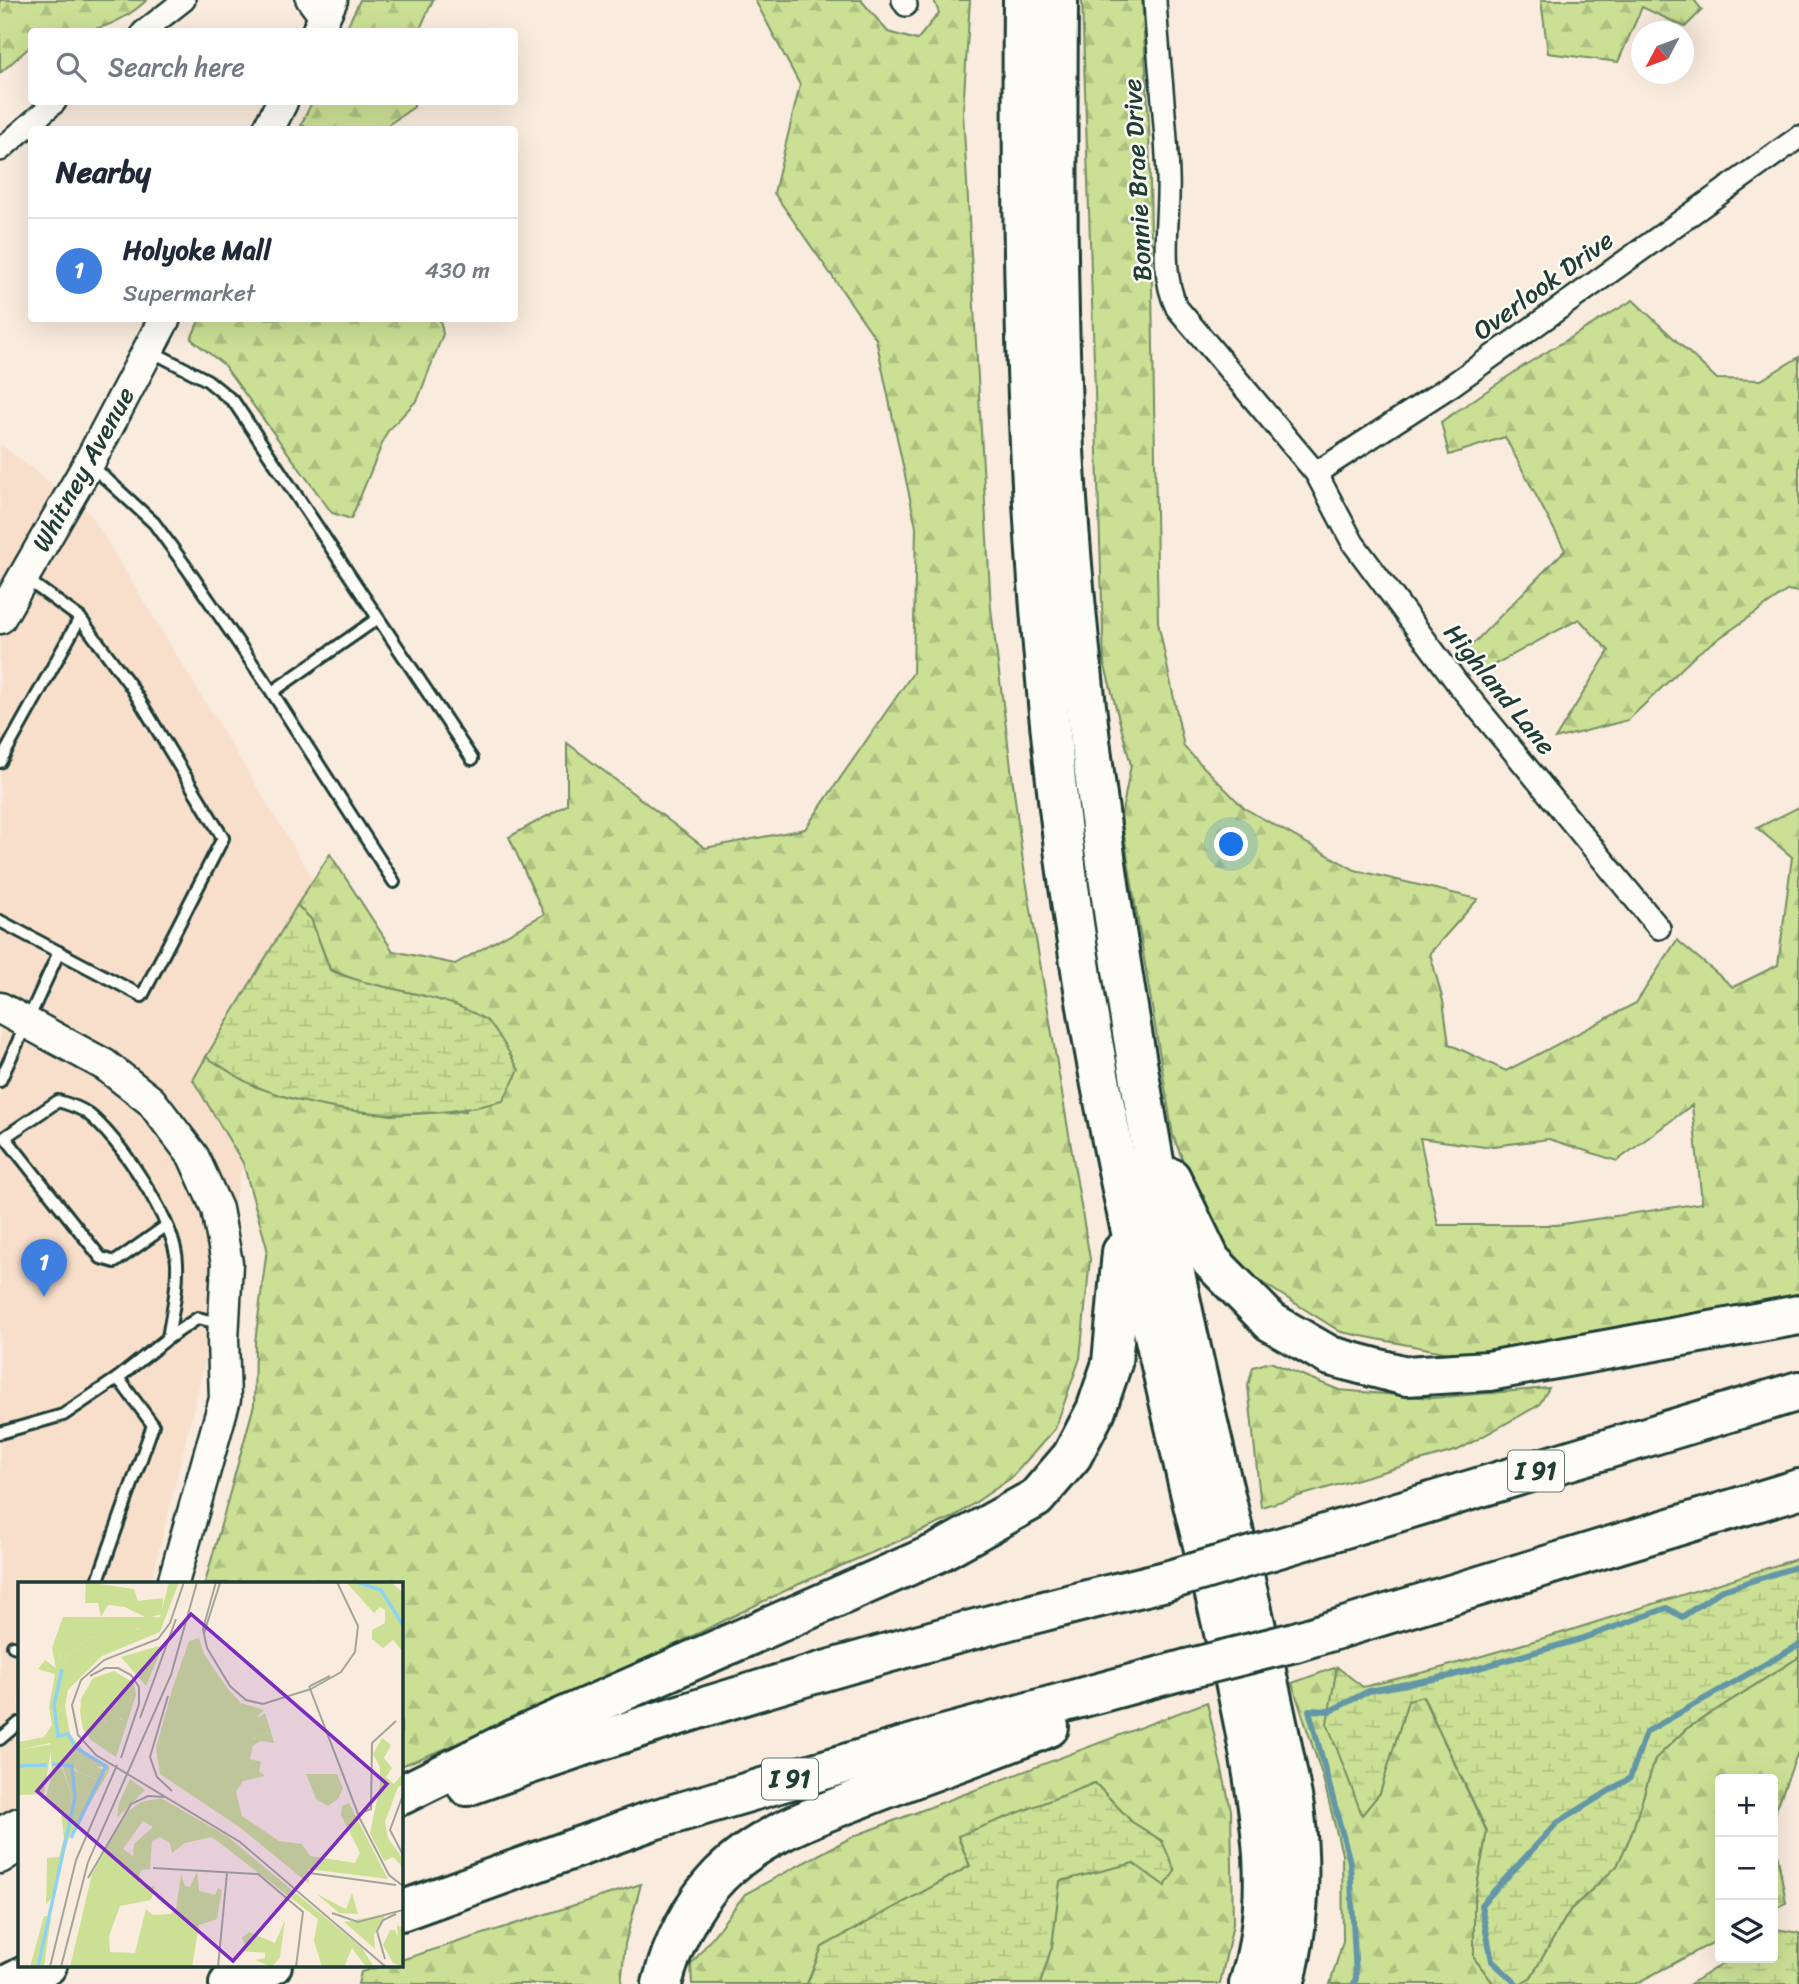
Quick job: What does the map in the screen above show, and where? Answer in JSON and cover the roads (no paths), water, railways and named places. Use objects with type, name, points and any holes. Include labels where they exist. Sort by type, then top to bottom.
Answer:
[{"type":"highway","points":[[1023,0],[1023,296],[1031,486],[1043,657],[1070,893],[1096,1056],[1124,1205],[1236,1678],[1257,1795],[1266,1878],[1260,1940],[1249,1984]]},
{"type":"highway","points":[[1058,0],[1059,302],[1070,544],[1093,767],[1150,1133],[1198,1381],[1294,1807],[1299,1898],[1284,1984]]},
{"type":"highway","points":[[1150,1133],[1211,1261],[1271,1322],[1330,1356],[1406,1376],[1489,1371],[1799,1315]]},
{"type":"highway","points":[[402,1795],[512,1740],[937,1553],[1036,1498],[1072,1456],[1096,1410],[1112,1363],[1119,1306],[1124,1205]]},
{"type":"highway","name":"I 91","points":[[402,1810],[555,1754],[746,1693],[1025,1614],[1166,1581],[1799,1391]]},
{"type":"highway","name":"I 91","points":[[402,1911],[653,1820],[1006,1717],[1296,1643],[1799,1489]]},
{"type":"highway","points":[[662,1984],[672,1952],[698,1903],[719,1876],[756,1847],[842,1805],[1021,1739],[1186,1669]]},
{"type":"highway","points":[[9,1984],[45,1966]]},
{"type":"highway","points":[[229,1984],[270,1966]]},
{"type":"main road","points":[[270,126],[280,105]]},
{"type":"main road","name":"Whitney Avenue","points":[[0,618],[89,463],[163,322]]},
{"type":"main road","points":[[0,1008],[13,1018],[81,1050],[127,1080],[151,1101],[181,1137],[207,1181],[223,1236],[227,1263],[225,1399],[173,1582]]},
{"type":"main road","points":[[0,1833],[18,1824]]},
{"type":"main road","points":[[0,1858],[18,1847]]},
{"type":"street","points":[[148,28],[184,0]]},
{"type":"street","name":"Bonnie Brae Drive","points":[[1155,0],[1168,177],[1169,271],[1173,300],[1206,344],[1316,473]]},
{"type":"street","points":[[0,150],[52,105]]},
{"type":"street","name":"Overlook Drive","points":[[1316,473],[1452,385],[1799,137]]},
{"type":"street","name":"Highland Lane","points":[[1316,473],[1346,532],[1373,573],[1486,720],[1659,928]]},
{"type":"lane","points":[[148,350],[207,380],[234,402],[472,759]]},
{"type":"lane","points":[[89,463],[154,523],[272,692],[394,882]]},
{"type":"lane","points":[[0,921],[142,996],[223,838],[130,685],[80,618],[23,576]]},
{"type":"lane","points":[[0,762],[80,618]]},
{"type":"lane","points":[[272,692],[377,619]]},
{"type":"lane","points":[[0,1081],[13,1018],[59,952]]},
{"type":"lane","points":[[166,1226],[115,1262],[101,1258],[3,1135],[58,1101],[86,1112],[105,1131],[140,1175],[166,1226],[177,1261],[168,1338]]},
{"type":"lane","points":[[0,1433],[62,1415],[118,1378],[198,1318],[225,1325]]},
{"type":"lane","points":[[97,1582],[153,1425],[118,1378]]},
{"type":"lane","points":[[0,1739],[18,1724]]},
{"type":"waterway","points":[[1354,1984],[1356,1978],[1350,1862],[1309,1710],[1330,1711],[1369,1691],[1450,1676],[1581,1639],[1667,1608],[1682,1617],[1720,1591],[1799,1566]]},
{"type":"waterway","points":[[1517,1984],[1492,1961],[1481,1905],[1557,1823],[1630,1778],[1646,1732],[1799,1645]]},
{"type":"place","name":"Holyoke Mall","points":[[44,1297]]}]
